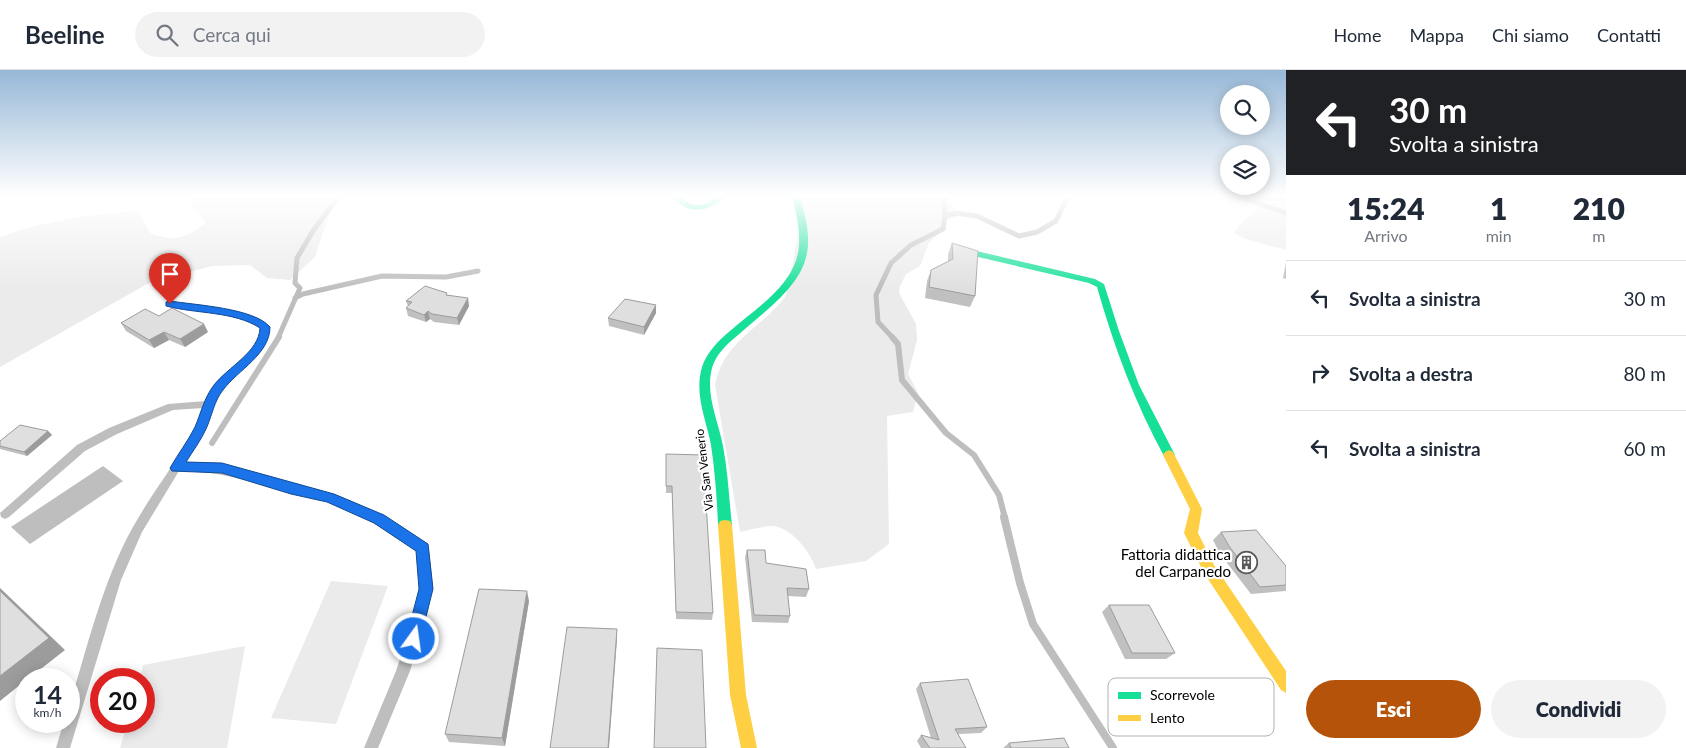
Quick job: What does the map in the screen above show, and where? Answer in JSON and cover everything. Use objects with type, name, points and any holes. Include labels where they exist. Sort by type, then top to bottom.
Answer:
[{"type":"street","name":"Via San Venerio","points":[[749,748],[744,731],[735,660],[717,446],[704,385],[708,366],[718,350],[792,276],[802,254],[803,228]]},
{"type":"street","points":[[964,251],[1092,281],[1101,286],[1114,331],[1134,385],[1196,509],[1192,533],[1209,569],[1284,679]]},
{"type":"lane","points":[[63,748],[115,580],[137,530],[200,429],[209,404],[218,387],[254,352],[265,337],[265,327],[238,315],[170,304]]},
{"type":"lane","points":[[4,514],[81,448],[105,435],[172,407],[209,404]]},
{"type":"lane","points":[[176,468],[191,466],[222,468],[291,489],[329,498],[379,519],[423,548],[426,589],[414,639],[371,748]]},
{"type":"shaded area","points":[[29,228],[147,228],[150,233],[173,238],[186,235],[199,228],[325,228],[315,257],[290,280],[267,278],[250,265],[212,266],[149,283],[0,367],[0,237]]},
{"type":"shaded area","points":[[799,228],[944,228],[929,243],[920,266],[906,274],[900,286],[899,293],[916,324],[917,340],[908,374],[918,393],[913,412],[887,416],[889,544],[866,561],[816,569],[805,548],[793,536],[779,527],[760,527],[740,532],[715,385],[726,357],[744,336],[785,297]]},
{"type":"shaded area","points":[[1237,228],[1286,228],[1286,250],[1246,239],[1234,233]]},
{"type":"shaded area","points":[[103,466],[123,481],[30,544],[11,527]]},
{"type":"shaded area","points":[[331,581],[388,586],[336,724],[271,718]]},
{"type":"shaded area","points":[[245,646],[227,748],[120,748],[124,733],[155,733],[155,668],[142,668],[143,665]]},
{"type":"building","points":[[952,243],[978,251],[975,296],[929,287],[931,270],[953,259]]},
{"type":"building","points":[[425,286],[447,293],[446,295],[468,298],[457,318],[432,314],[428,311],[424,315],[406,308],[412,302],[406,301]]},
{"type":"building","points":[[625,299],[656,305],[644,327],[608,318]]},
{"type":"building","points":[[172,308],[204,324],[180,339],[164,332],[149,340],[121,323],[145,309],[159,316]]},
{"type":"building","points":[[20,425],[48,431],[24,452],[0,446],[0,441]]},
{"type":"building","points":[[666,454],[703,455],[713,613],[676,612],[672,486],[666,486]]},
{"type":"building","points":[[1256,530],[1286,566],[1286,585],[1260,587],[1229,546],[1221,532]]},
{"type":"building","points":[[747,550],[765,550],[766,563],[806,569],[809,589],[787,588],[790,616],[754,615]]},
{"type":"building","points":[[479,589],[527,591],[502,738],[445,734]]},
{"type":"building","points":[[0,591],[49,638],[0,676]]},
{"type":"building","points":[[1109,605],[1149,605],[1175,653],[1132,653]]},
{"type":"building","points":[[567,627],[617,629],[608,748],[550,748]]},
{"type":"building","points":[[657,648],[702,650],[706,748],[654,748]]},
{"type":"building","points":[[968,679],[987,727],[955,729],[966,748],[930,748],[921,735],[939,740],[920,683]]},
{"type":"building","points":[[1064,738],[1069,748],[1011,748],[1009,743]]},
{"type":"waterway","points":[[296,298],[300,288],[295,283],[297,258],[315,228]]},
{"type":"waterway","points":[[893,338],[878,322],[876,295],[891,263],[911,245],[943,228]]},
{"type":"waterway","points":[[1001,228],[1019,236],[1037,232],[1045,228]]},
{"type":"waterway","points":[[296,298],[303,294],[382,276],[446,277],[478,271]]},
{"type":"waterway","points":[[278,338],[296,298]]},
{"type":"waterway","points":[[212,443],[279,337]]},
{"type":"waterway","points":[[892,337],[898,344],[902,380],[946,433],[974,455],[999,495],[1005,518]]},
{"type":"waterway","points":[[1004,517],[1020,583],[1033,624],[1113,748]]},
{"type":"traffic: fast","points":[[725,525],[715,436],[705,397],[705,378],[709,363],[718,348],[775,297],[793,276],[803,252],[803,228]]},
{"type":"traffic: fast","points":[[964,251],[1092,281],[1101,286],[1114,331],[1134,385],[1169,455]]},
{"type":"traffic: slow","points":[[1169,455],[1196,509],[1191,533],[1209,569],[1286,685]]},
{"type":"traffic: slow","points":[[725,525],[738,695],[749,748]]},
{"type":"place","name":"Fattoria didattica del Carpanedo","points":[[1247,563]]},
{"type":"route","points":[[170,304],[238,315],[265,327],[265,337],[254,352],[218,387],[209,404],[200,429],[176,468],[191,466],[222,468],[291,489],[329,498],[379,519],[423,548],[426,589],[414,639]]}]
